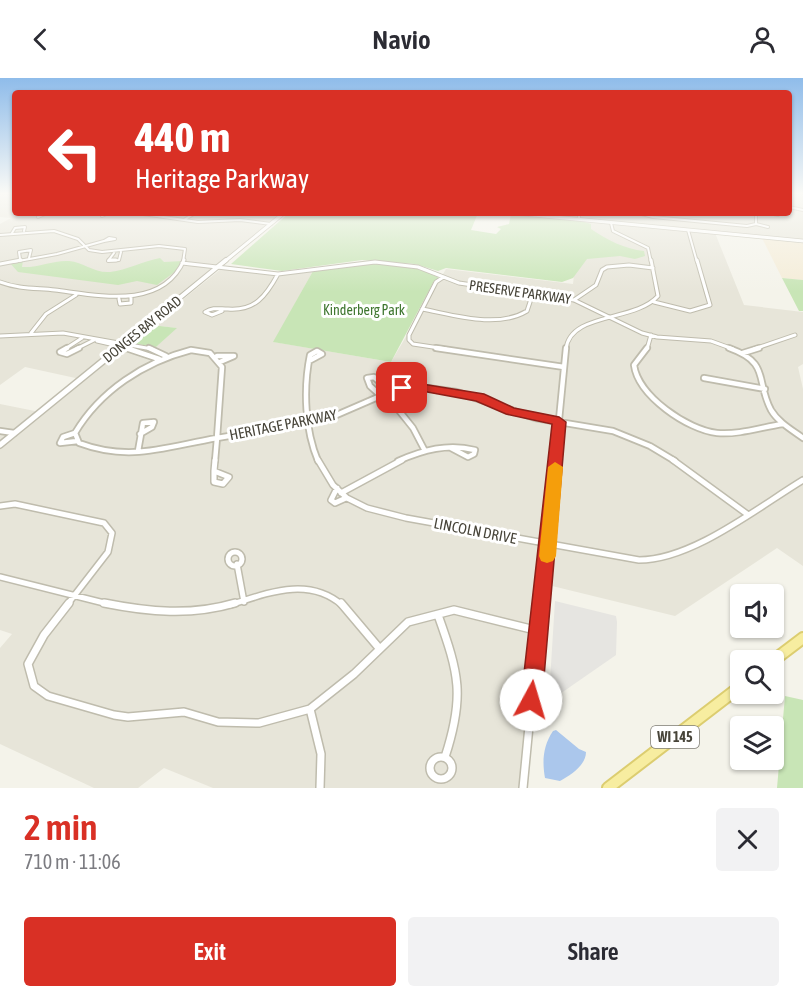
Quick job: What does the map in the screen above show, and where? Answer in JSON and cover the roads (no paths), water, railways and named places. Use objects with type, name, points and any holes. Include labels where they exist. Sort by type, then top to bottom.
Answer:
[{"type":"main road","points":[[784,652],[803,638]]},
{"type":"main road","name":"WI 145","points":[[608,788],[730,694]]},
{"type":"street","name":"DONGES BAY ROAD","points":[[0,445],[268,226]]},
{"type":"street","points":[[612,226],[613,231],[648,248],[658,296],[654,302]]},
{"type":"street","points":[[645,226],[803,241]]},
{"type":"street","points":[[524,788],[567,342],[578,328],[654,302],[687,310],[705,309],[710,305],[688,230]]},
{"type":"street","points":[[0,235],[24,231],[64,233],[78,239],[83,247],[89,250],[114,253],[159,246],[185,249],[182,265],[176,274],[162,284],[131,296],[119,298],[76,295],[15,287],[0,282]]},
{"type":"street","points":[[0,264],[104,241]]},
{"type":"street","points":[[20,259],[19,252],[27,249],[31,250],[29,258]]},
{"type":"street","points":[[114,253],[108,261],[119,260],[121,252]]},
{"type":"street","name":"PRESERVE PARKWAY","points":[[182,265],[278,274],[375,262],[418,267],[442,278],[470,285],[574,300],[612,316],[628,327],[651,335],[711,341],[742,353],[761,371],[770,408],[783,424],[803,438]]},
{"type":"street","points":[[574,300],[596,285],[602,270],[607,267],[629,265],[653,268]]},
{"type":"street","points":[[222,311],[243,309],[260,303],[278,274]]},
{"type":"street","points":[[442,278],[436,282],[409,334],[409,340],[413,344],[564,367]]},
{"type":"street","points":[[422,309],[504,319],[519,316],[527,311],[533,293]]},
{"type":"street","points":[[31,333],[46,314],[76,295]]},
{"type":"street","points":[[119,298],[120,304],[125,305],[131,303],[131,296]]},
{"type":"street","points":[[0,336],[54,332],[154,348],[166,356]]},
{"type":"street","points":[[651,335],[647,349],[634,365],[635,375],[641,387],[691,423],[718,433],[783,424]]},
{"type":"street","points":[[742,353],[795,335]]},
{"type":"street","points":[[82,338],[60,352],[67,354],[94,340],[145,352],[159,359]]},
{"type":"street","points":[[78,441],[75,433],[81,421],[121,384],[166,356],[193,349],[209,351],[217,356],[220,362],[222,382],[215,438],[214,471]]},
{"type":"street","points":[[217,356],[234,356],[220,362]]},
{"type":"street","name":"LINCOLN DRIVE","points":[[309,362],[305,395],[306,423],[321,466],[346,498],[363,507],[622,560],[648,562],[668,559],[687,551],[803,480]]},
{"type":"street","points":[[385,393],[370,386],[367,378],[374,377],[413,428],[425,451]]},
{"type":"street","points":[[704,378],[765,389]]},
{"type":"street","name":"HERITAGE PARKWAY","points":[[75,433],[63,437],[60,443],[78,441],[93,448],[120,454],[306,423],[340,415],[385,393],[422,387],[479,397],[510,411],[611,431],[655,448],[747,514]]},
{"type":"street","points":[[0,431],[14,434]]},
{"type":"street","points":[[138,451],[140,434]]},
{"type":"street","points":[[346,498],[335,503],[331,500],[339,490],[382,468],[425,451],[451,448]]},
{"type":"street","points":[[0,506],[15,504],[104,523],[112,533],[108,552],[44,635],[28,664],[34,686],[48,696],[114,715],[128,717],[183,712],[218,722],[259,723],[310,709],[354,674],[408,622],[454,610],[539,631]]},
{"type":"street","points":[[237,564],[244,602]]},
{"type":"street","points":[[0,577],[152,612],[194,612],[244,602],[290,588],[316,589],[335,597],[379,648]]},
{"type":"street","points":[[438,615],[459,676],[460,695],[457,724],[445,757]]},
{"type":"street","points":[[310,709],[321,754],[320,788]]},
{"type":"water","points":[[556,730],[586,752],[581,765],[560,781],[545,778],[544,766],[547,742]]},
{"type":"park label","name":"Kinderberg Park","points":[[364,310]]}]
